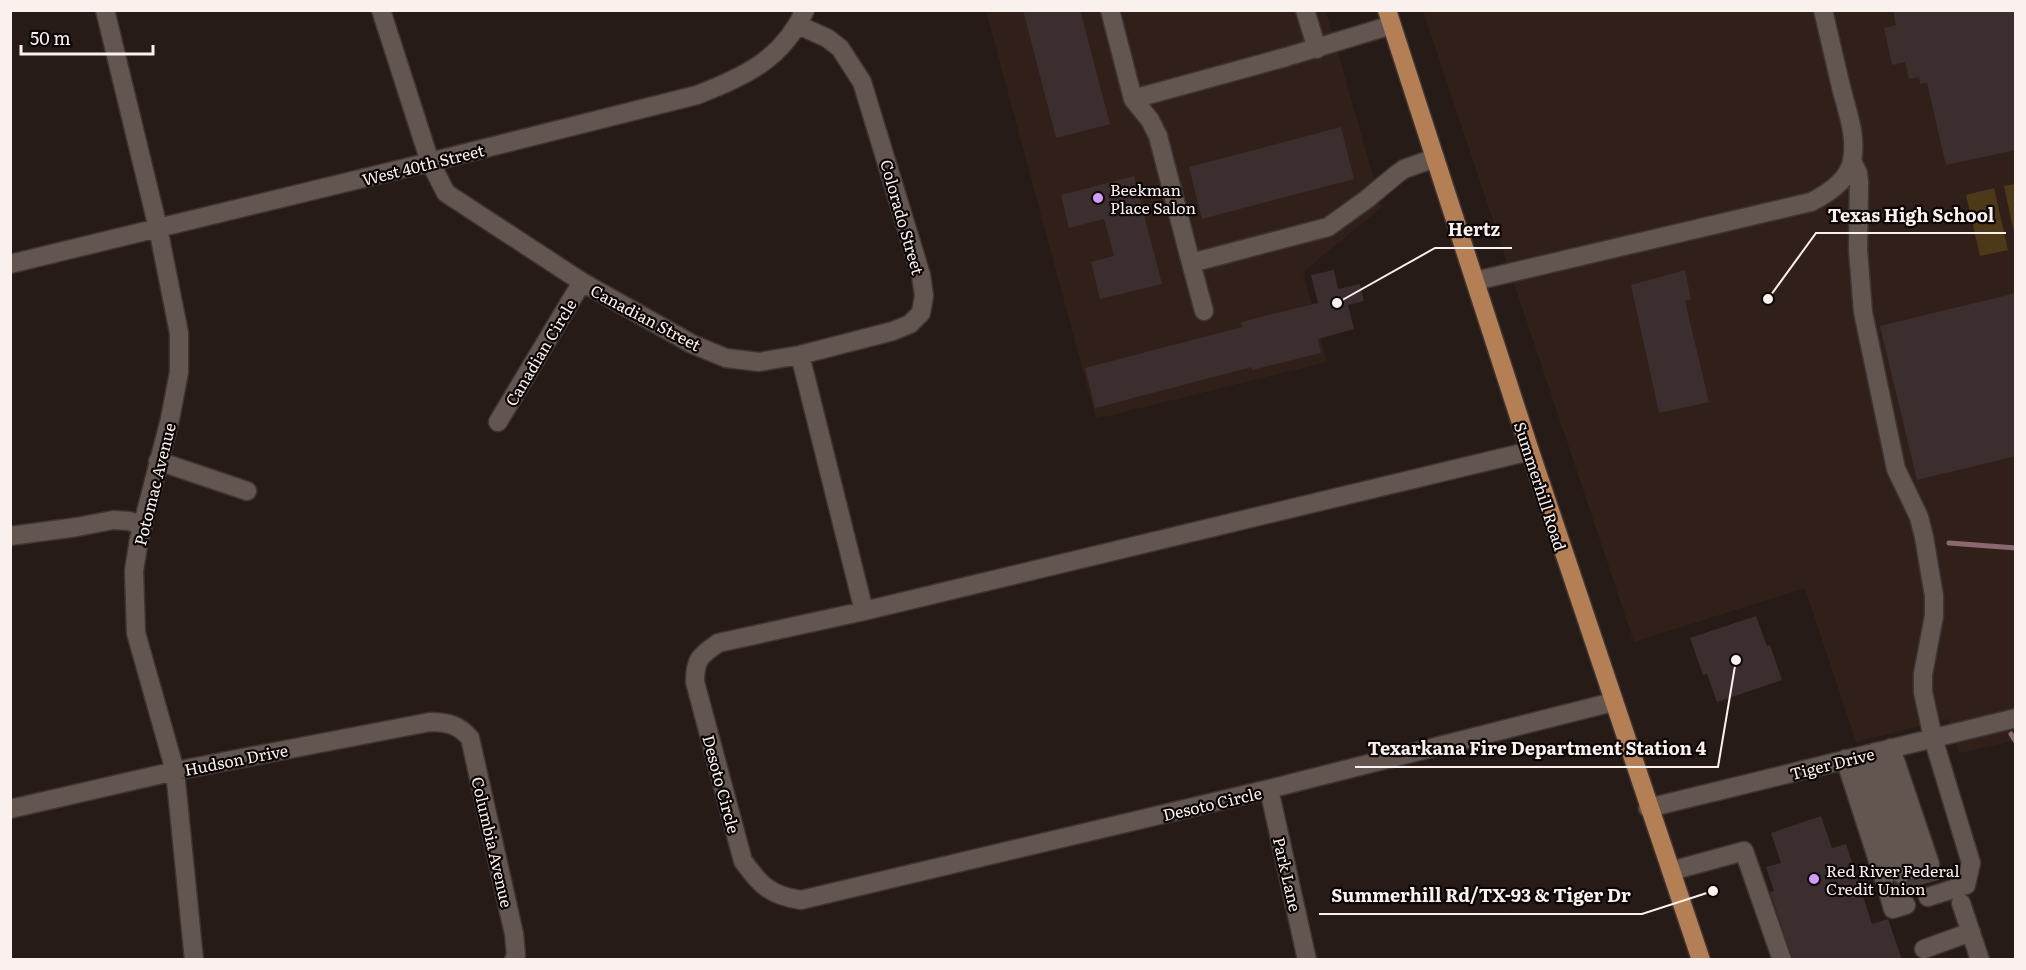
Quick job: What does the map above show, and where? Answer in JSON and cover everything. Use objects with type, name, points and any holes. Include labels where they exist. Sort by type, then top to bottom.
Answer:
[{"type":"main road","name":"Summerhill Road","points":[[1390,18],[1530,451],[1648,808],[1701,960]]},
{"type":"street","name":"Potomac Avenue","points":[[105,10],[158,228],[179,333],[179,372],[134,571],[136,633],[175,771],[194,960]]},
{"type":"street","name":"Canadian Street","points":[[381,10],[430,162],[446,193],[582,282],[692,344],[726,358],[759,362],[800,355]]},
{"type":"street","points":[[1110,10],[1133,99],[1150,120],[1158,136],[1204,311]]},
{"type":"street","points":[[1305,10],[1317,49]]},
{"type":"street","points":[[1474,281],[1811,202],[1824,196],[1847,173],[1852,161],[1852,132],[1822,10]]},
{"type":"street","name":"West 40th Street","points":[[10,264],[697,95],[730,83],[755,69],[774,55],[802,18]]},
{"type":"street","name":"Colorado Street","points":[[800,355],[893,331],[910,324],[921,313],[924,296],[921,275],[862,82],[840,48],[802,18]]},
{"type":"street","points":[[1133,99],[1317,49],[1390,18]]},
{"type":"street","points":[[1191,263],[1328,227],[1404,169],[1435,158]]},
{"type":"street","points":[[1852,161],[1858,173],[1859,182],[1858,250],[1863,312],[1896,469],[1919,517],[1934,596],[1934,616],[1923,674],[1923,693],[1933,738],[1971,863],[1966,885],[1914,887]]},
{"type":"street","name":"Canadian Circle","points":[[498,422],[582,282]]},
{"type":"street","points":[[800,355],[864,611]]},
{"type":"street","name":"Desoto Circle","points":[[1530,451],[864,611],[718,643],[701,655],[695,668],[695,682],[743,861],[759,883],[780,897],[801,900],[1269,789],[1613,702]]},
{"type":"street","points":[[158,461],[247,491]]},
{"type":"street","points":[[10,536],[113,520],[129,521],[143,526]]},
{"type":"street","name":"Tiger Drive","points":[[1648,808],[2016,718]]},
{"type":"street","name":"Hudson Drive","points":[[10,809],[175,771],[430,722],[446,722],[462,728]]},
{"type":"street","name":"Columbia Avenue","points":[[462,728],[470,738],[514,934],[516,955],[514,960]]},
{"type":"street","points":[[1868,754],[1914,887]]},
{"type":"street","points":[[1868,754],[1914,887]]},
{"type":"street","name":"Park Lane","points":[[1269,789],[1307,960]]},
{"type":"street","points":[[1671,871],[1744,851],[1782,960]]},
{"type":"street","points":[[1961,903],[1980,960]]},
{"type":"street","points":[[1924,949],[1971,933]]},
{"type":"shaded area","points":[[986,11],[1326,11],[1382,207],[1303,272],[1327,362],[1096,419]]},
{"type":"shaded area","points":[[1423,11],[2015,11],[2015,741],[1959,753],[1948,719],[1856,742],[1805,588],[1634,642]]},
{"type":"shaded area","points":[[2016,184],[2015,237],[2004,186]]},
{"type":"shaded area","points":[[1994,188],[2008,250],[1980,256],[1966,195]]},
{"type":"building","points":[[1023,10],[1080,10],[1110,124],[1056,138]]},
{"type":"building","points":[[1893,10],[2016,10],[2016,150],[1946,165],[1927,83],[1920,84],[1919,77],[1909,79],[1905,62],[1892,65],[1884,28],[1896,25]]},
{"type":"building","points":[[1341,127],[1354,179],[1202,219],[1189,167]]},
{"type":"building","points":[[1134,176],[1162,284],[1100,299],[1091,262],[1114,256],[1104,219],[1069,228],[1061,195]]},
{"type":"building","points":[[1334,270],[1338,289],[1360,284],[1364,301],[1348,305],[1354,329],[1318,339],[1321,353],[1252,370],[1252,367],[1095,408],[1085,368],[1242,327],[1241,322],[1318,303],[1311,275]]},
{"type":"building","points":[[1685,270],[1691,299],[1685,301],[1709,402],[1659,413],[1631,285]]},
{"type":"building","points":[[2016,293],[2016,456],[1917,480],[1880,326]]},
{"type":"building","points":[[1756,616],[1767,646],[1770,645],[1782,680],[1717,702],[1707,674],[1703,675],[1690,638]]},
{"type":"building","name":"Red River Federal Credit Union","points":[[1821,816],[1832,848],[1846,844],[1872,924],[1888,919],[1902,960],[1793,960],[1770,892],[1774,891],[1766,867],[1781,863],[1771,833]]},
{"type":"waterway","points":[[1949,543],[2016,548]]},
{"type":"waterway","points":[[2011,734],[2016,742]]},
{"type":"tunnel","points":[[1930,864],[1935,881]]},
{"type":"tunnel","points":[[1913,870],[1919,886]]},
{"type":"tunnel","points":[[1901,874],[1906,889]]},
{"type":"place","name":"Beekman Place Salon","points":[[1098,198]]},
{"type":"place","name":"Texas High School","points":[[1768,299]]},
{"type":"place","name":"Hertz","points":[[1337,303]]},
{"type":"place","name":"Texarkana Fire Department Station 4","points":[[1736,660]]},
{"type":"place","name":"Red River Federal Credit Union","points":[[1814,879]]},
{"type":"place","name":"Summerhill Rd/TX-93 & Tiger Dr","points":[[1713,891]]}]
